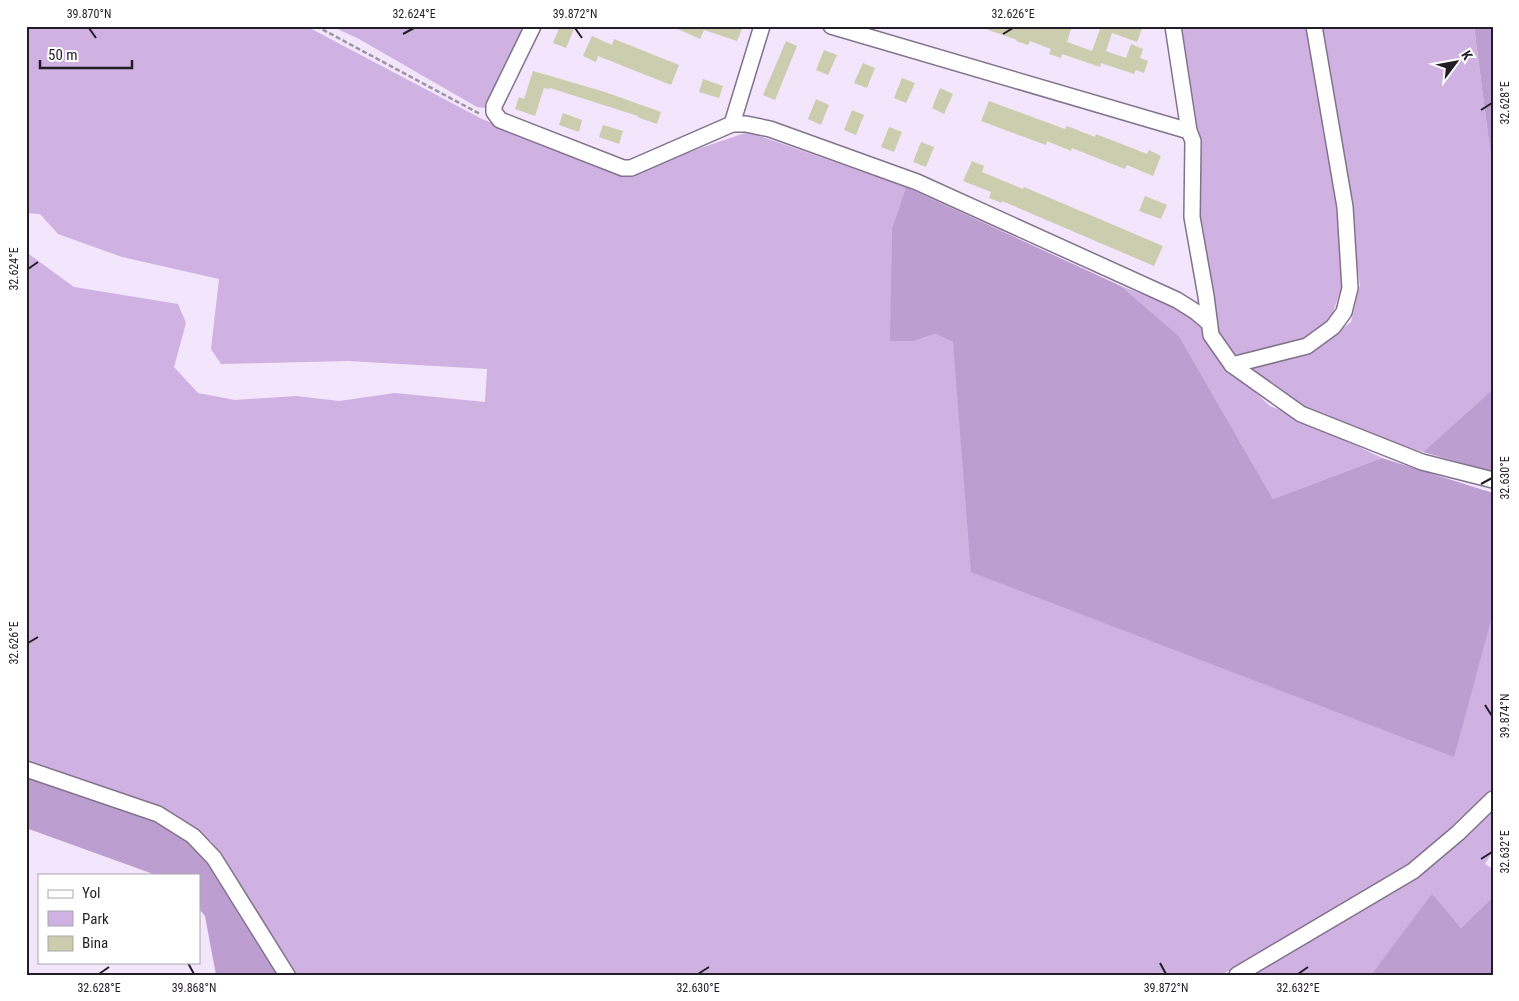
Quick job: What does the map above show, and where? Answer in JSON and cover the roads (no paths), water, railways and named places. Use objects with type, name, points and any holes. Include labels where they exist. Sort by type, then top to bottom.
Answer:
[{"type":"street","points":[[533,26],[494,106],[494,112],[500,120],[616,167],[623,168],[631,168],[732,124],[746,124],[770,129],[917,182],[1177,300],[1209,323]]},
{"type":"street","points":[[732,124],[762,26]]},
{"type":"street","points":[[832,26],[1189,131]]},
{"type":"street","points":[[1173,26],[1189,131],[1193,140],[1192,217],[1211,335],[1232,365],[1301,414],[1422,462],[1493,480]]},
{"type":"street","points":[[1232,365],[1307,346],[1333,327],[1344,312],[1350,288],[1345,208],[1314,26]]},
{"type":"street","points":[[26,769],[158,814],[193,836],[214,858],[286,975]]},
{"type":"street","points":[[1237,975],[1413,871],[1458,833],[1493,799]]}]
